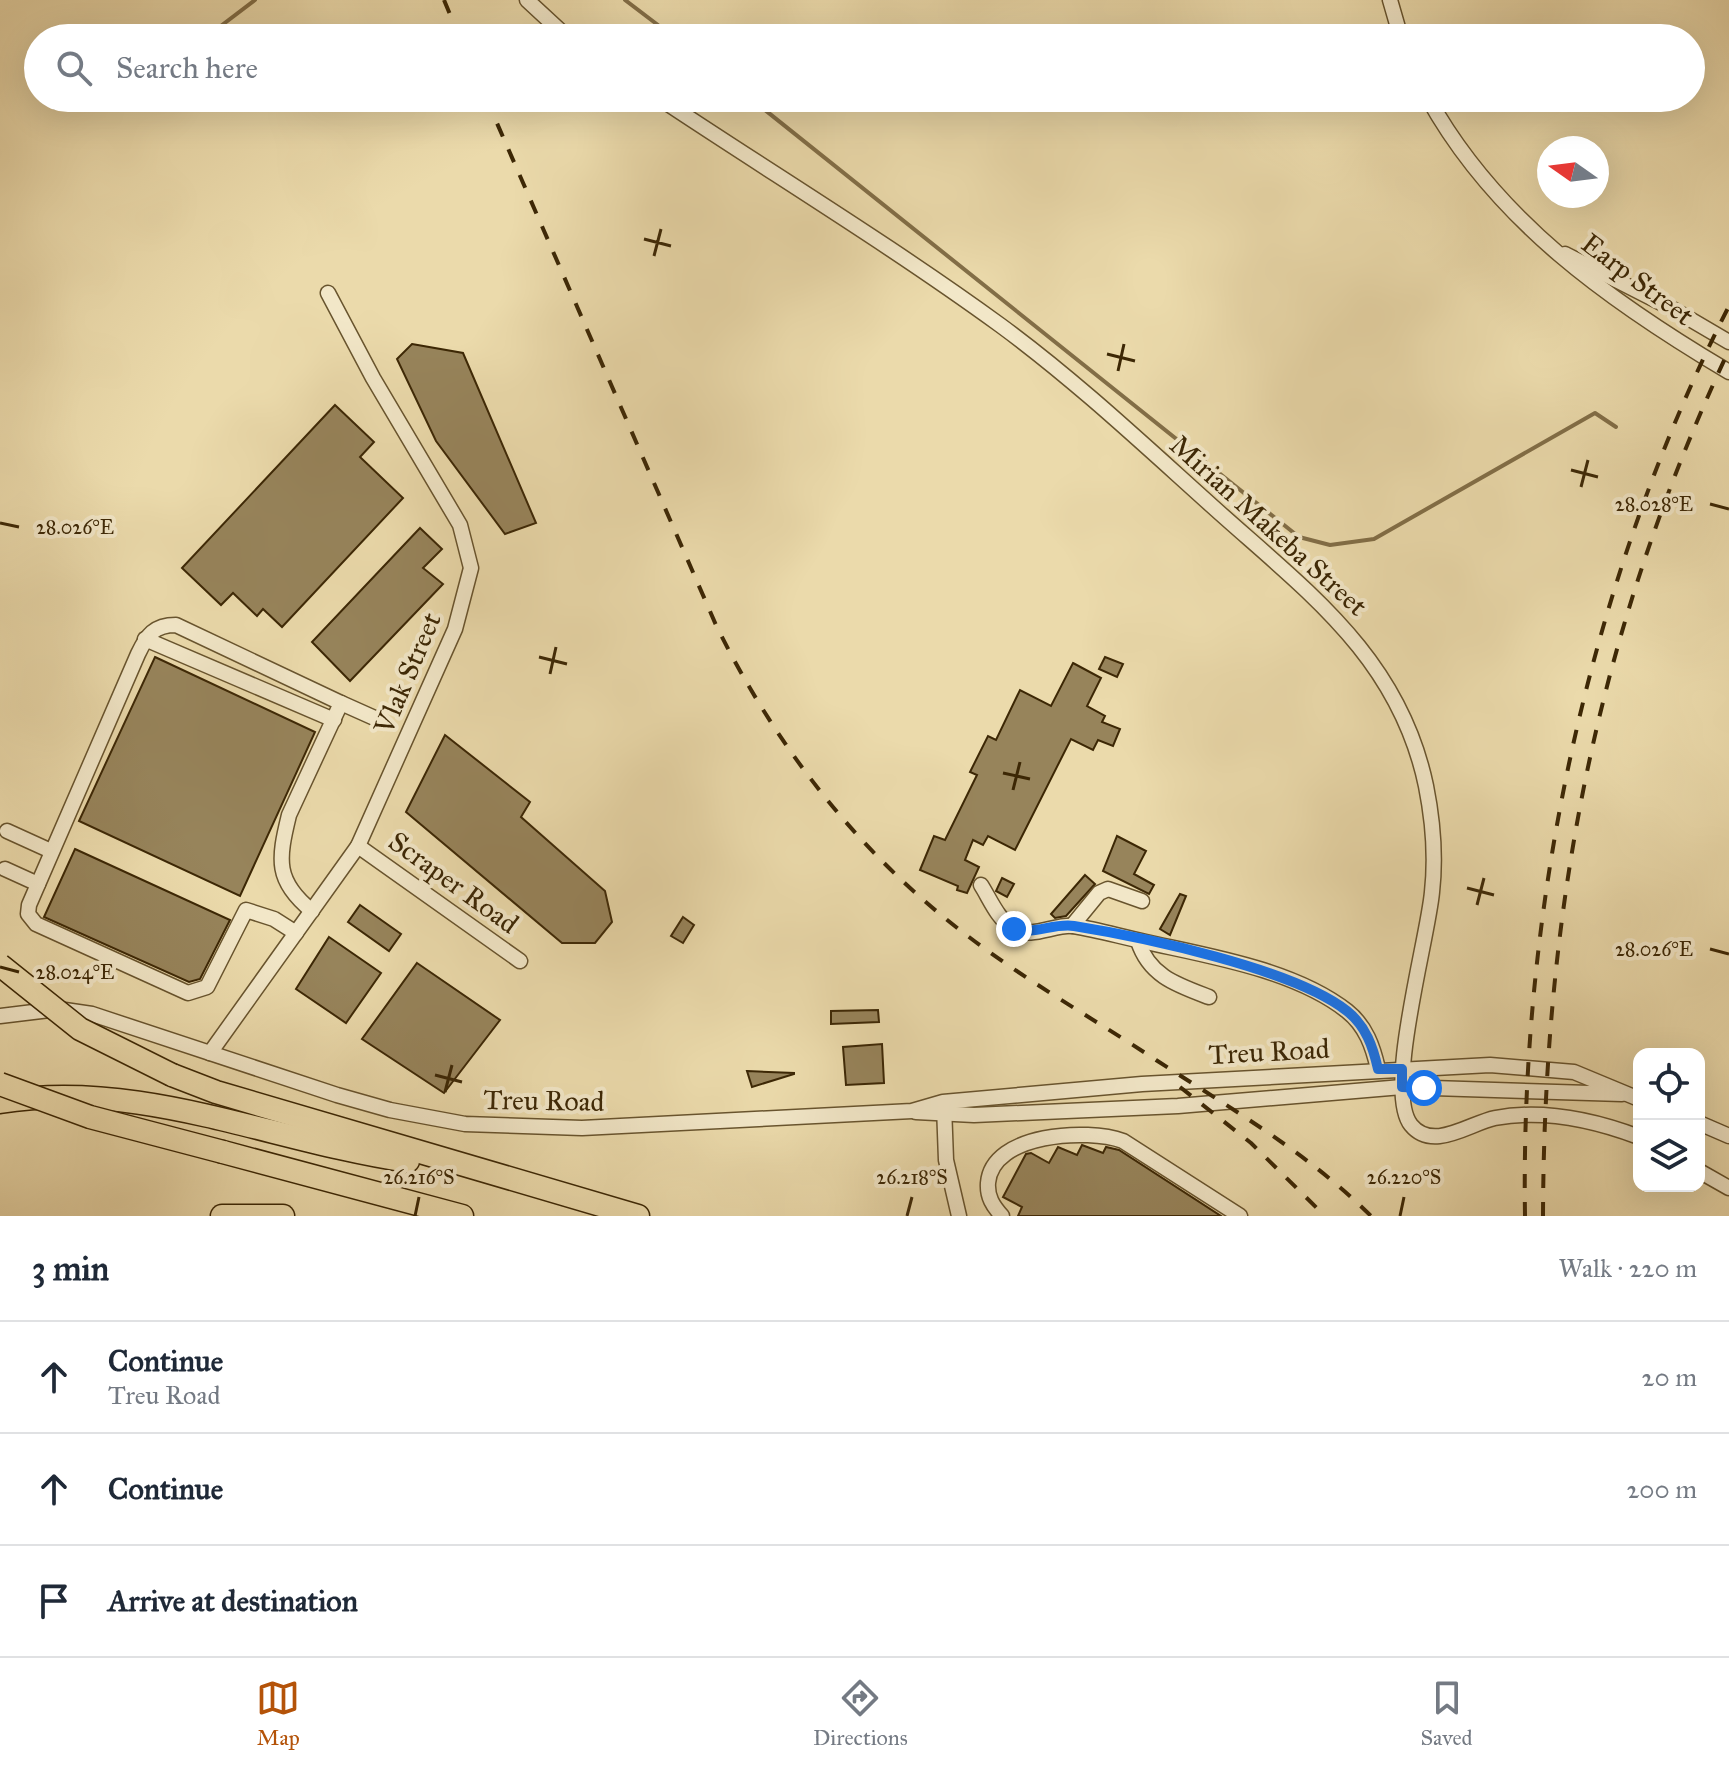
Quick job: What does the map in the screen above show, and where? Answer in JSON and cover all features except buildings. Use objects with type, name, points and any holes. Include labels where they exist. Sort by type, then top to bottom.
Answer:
[{"type":"highway","points":[[0,965],[80,1029],[172,1075],[638,1216]]},
{"type":"highway","points":[[0,1084],[90,1117],[462,1216]]},
{"type":"highway","points":[[0,1102],[50,1098],[156,1104],[376,1156],[458,1164]]},
{"type":"highway","points":[[222,1216],[283,1216]]},
{"type":"street","points":[[527,0],[553,24]]},
{"type":"street","points":[[1390,0],[1397,24]]},
{"type":"street","name":"Mirian Makeba Street","points":[[680,112],[874,238],[1037,354],[1315,598],[1358,642],[1405,719],[1417,749],[1431,813],[1432,897],[1402,1069],[1402,1087],[1410,1123],[1419,1132],[1431,1136],[1448,1134],[1489,1119],[1532,1116],[1593,1121],[1633,1135]]},
{"type":"street","name":"Earp Street","points":[[1437,112],[1488,187],[1519,220],[1623,307],[1729,372]]},
{"type":"street","name":"Earp Street","points":[[1558,251],[1671,308],[1729,342]]},
{"type":"street","name":"Vlak Street","points":[[210,1053],[358,846],[455,629],[471,568],[460,525],[373,378],[328,293]]},
{"type":"street","points":[[296,933],[274,919],[246,910],[207,987],[188,993],[36,924],[28,914],[51,851],[145,639],[163,625],[176,625],[379,720]]},
{"type":"street","points":[[145,639],[334,720]]},
{"type":"street","points":[[312,911],[291,894],[284,879],[282,851],[289,815],[341,703]]},
{"type":"street","points":[[7,831],[51,851]]},
{"type":"street","name":"Scraper Road","points":[[358,846],[520,961]]},
{"type":"street","points":[[5,869],[38,884]]},
{"type":"street","points":[[981,885],[1001,918],[1023,932],[1072,926],[1236,963],[1328,999],[1348,1012],[1364,1030],[1378,1069]]},
{"type":"street","points":[[1072,926],[1099,893],[1108,889],[1142,901]]},
{"type":"street","points":[[1138,941],[1158,974],[1209,997]]},
{"type":"street","name":"Treu Road","points":[[0,1016],[58,1009],[92,1014],[390,1110],[465,1124],[582,1128],[912,1111],[1378,1069],[1490,1065],[1558,1069],[1594,1079],[1633,1096]]},
{"type":"street","name":"Treu Road","points":[[944,1108],[1269,1101],[1402,1087],[1633,1096]]},
{"type":"street","points":[[944,1108],[946,1160],[959,1216]]},
{"type":"street","points":[[1705,1126],[1729,1136]]},
{"type":"street","points":[[1002,1216],[988,1194],[988,1179],[994,1162],[1009,1149],[1062,1136],[1104,1134],[1123,1141],[1240,1216]]},
{"type":"street","points":[[1705,1174],[1729,1188]]},
{"type":"waterway","points":[[223,24],[255,0]]},
{"type":"waterway","points":[[625,0],[657,24]]},
{"type":"waterway","points":[[768,112],[1299,537],[1330,545],[1374,539],[1595,413],[1616,427]]},
{"type":"railway","points":[[444,0],[454,24]]},
{"type":"railway","points":[[492,112],[716,625],[766,714],[824,796],[892,871],[991,954],[1268,1132],[1347,1193],[1371,1216]]},
{"type":"railway","points":[[1525,1216],[1527,1099],[1535,982],[1550,865],[1572,749],[1601,634],[1637,521],[1680,412],[1729,306]]},
{"type":"railway","points":[[1543,1216],[1546,1102],[1554,990],[1567,880],[1587,772],[1612,666],[1644,560],[1683,455],[1729,350]]},
{"type":"railway","points":[[1180,1087],[1251,1143],[1325,1216]]},
{"type":"route","points":[[1014,929],[1023,932],[1072,926],[1236,963],[1294,984],[1348,1012],[1364,1030],[1378,1069],[1402,1069],[1402,1087],[1424,1088]]}]
